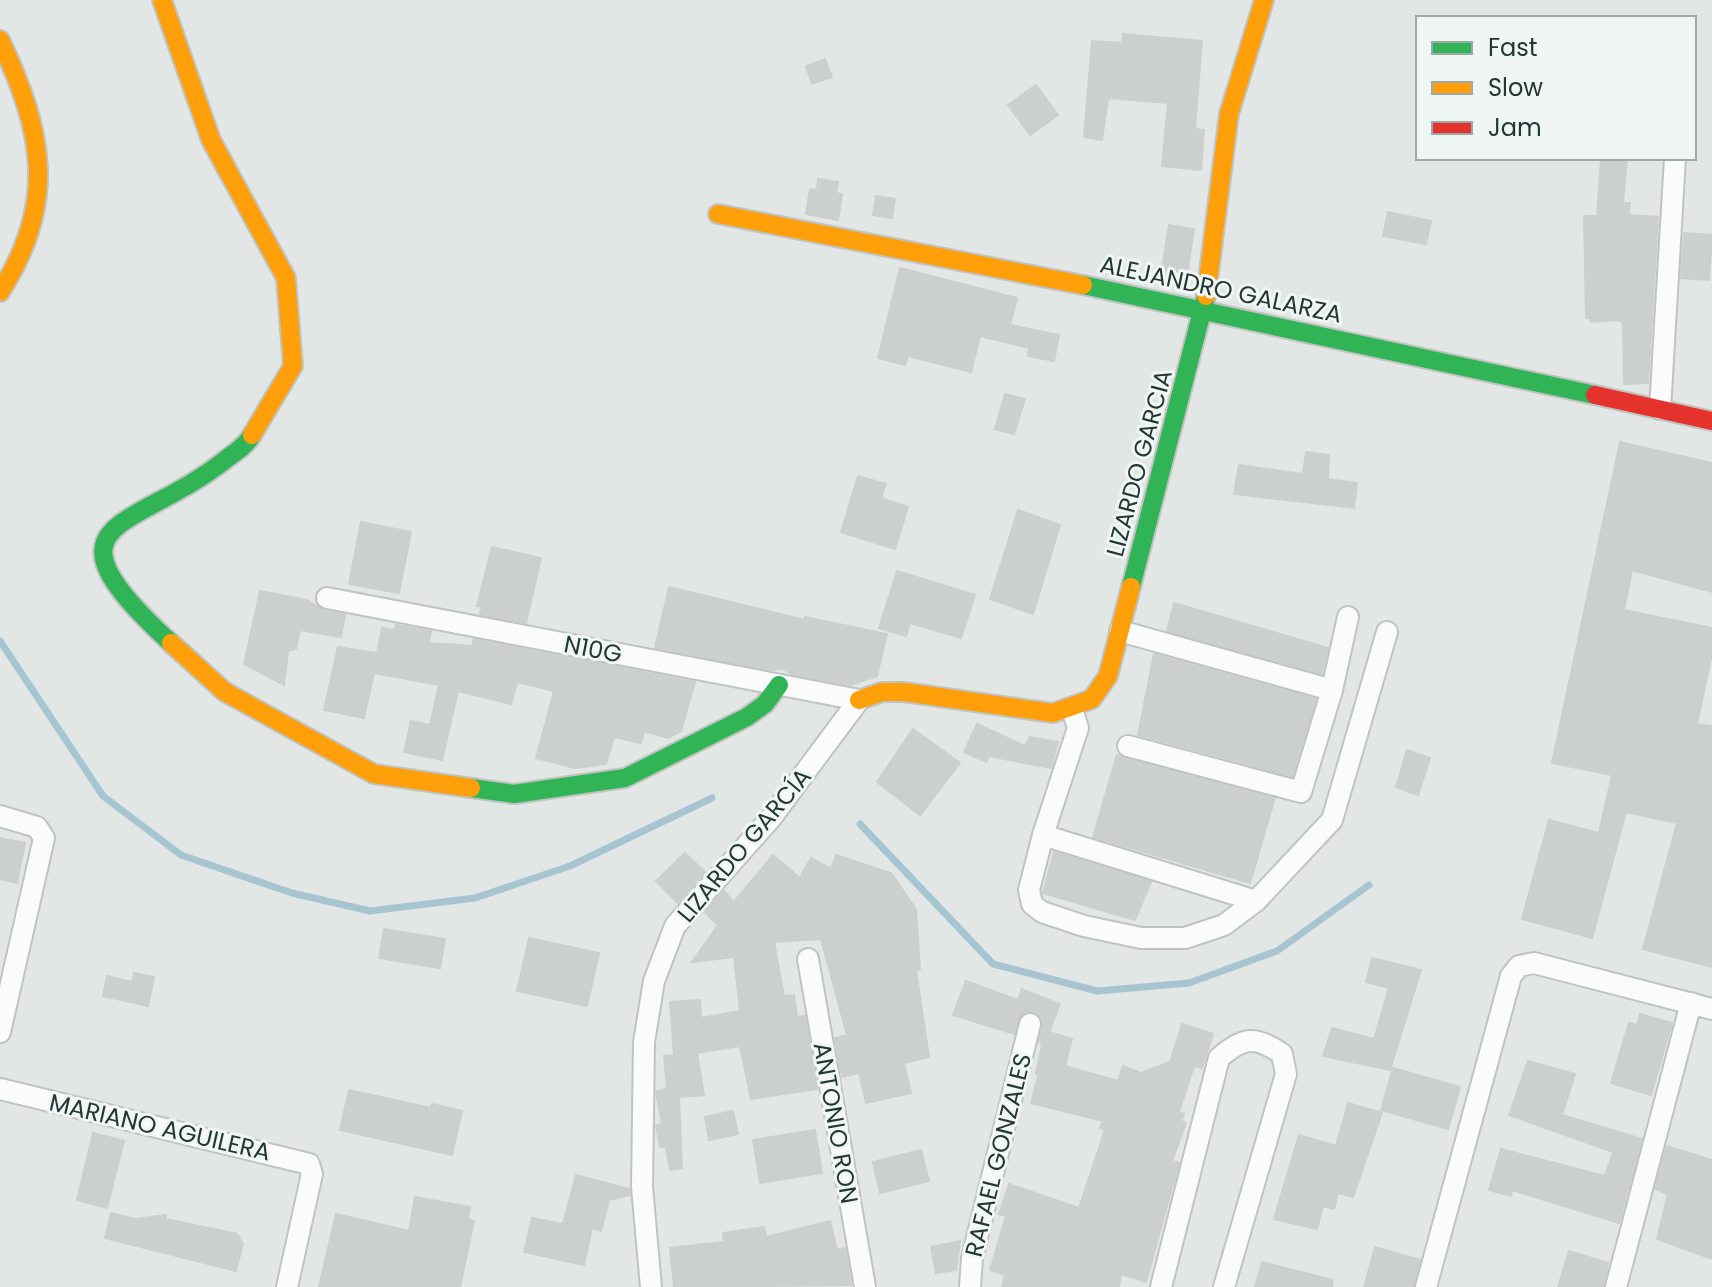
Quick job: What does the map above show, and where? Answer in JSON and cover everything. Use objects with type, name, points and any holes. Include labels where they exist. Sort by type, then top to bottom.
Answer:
[{"type":"street","points":[[162,0],[211,140],[286,278],[293,366],[249,441],[205,476],[132,514],[110,530],[102,548],[106,567],[131,606],[225,692],[374,774],[514,794],[625,778],[747,717],[765,704],[779,685]]},
{"type":"street","name":"LIZARDO GARCIA","points":[[1072,709],[1092,699],[1108,676],[1204,308],[1229,114],[1264,0]]},
{"type":"street","points":[[0,40],[33,121],[38,157],[30,224],[20,256],[0,292]]},
{"type":"street","points":[[1660,409],[1675,160]]},
{"type":"street","name":"ALEJANDRO GALARZA","points":[[718,214],[1204,308],[1712,421]]},
{"type":"street","name":"N10G","points":[[327,598],[859,700]]},
{"type":"street","points":[[1128,746],[1301,792],[1332,690],[1348,617]]},
{"type":"street","points":[[1120,631],[1332,690]]},
{"type":"street","points":[[859,700],[882,692],[904,692],[1029,712],[1072,709],[1078,728],[1043,835],[1029,890],[1032,904],[1042,912],[1084,926],[1141,938],[1185,938],[1224,925],[1256,901],[1332,820],[1387,632]]},
{"type":"street","name":"LIZARDO GARCÍA","points":[[651,1287],[642,1187],[643,1071],[644,1042],[654,981],[675,926],[771,818],[859,700]]},
{"type":"street","points":[[0,816],[37,827],[44,838],[0,1032]]},
{"type":"street","points":[[1043,835],[1256,901]]},
{"type":"street","name":"ANTONIO RON","points":[[808,959],[865,1287]]},
{"type":"street","points":[[1426,1287],[1511,976],[1519,966],[1534,963],[1712,1009]]},
{"type":"street","points":[[1616,1287],[1691,1003]]},
{"type":"street","name":"RAFAEL GONZALES","points":[[970,1287],[972,1258],[1030,1024]]},
{"type":"street","points":[[1161,1287],[1219,1058],[1238,1042],[1263,1041],[1282,1054],[1286,1074],[1224,1287]]},
{"type":"street","name":"MARIANO AGUILERA","points":[[0,1089],[309,1164],[312,1174],[287,1287]]},
{"type":"building","points":[[1123,34],[1202,41],[1195,129],[1204,130],[1201,170],[1162,166],[1168,103],[1108,98],[1102,140],[1084,137],[1092,41],[1122,43]]},
{"type":"building","points":[[825,59],[832,77],[812,84],[806,66]]},
{"type":"building","points":[[1036,85],[1058,115],[1030,135],[1008,105]]},
{"type":"building","points":[[1601,160],[1627,160],[1623,203],[1630,203],[1629,215],[1658,217],[1648,383],[1624,384],[1623,323],[1619,320],[1591,322],[1590,318],[1586,318],[1584,216],[1597,216]]},
{"type":"building","points":[[818,179],[838,182],[836,193],[842,194],[838,220],[806,214],[810,189],[817,190]]},
{"type":"building","points":[[876,196],[895,199],[892,218],[873,215]]},
{"type":"building","points":[[1388,212],[1431,221],[1426,244],[1383,236]]},
{"type":"building","points":[[1169,225],[1194,229],[1185,287],[1160,282]]},
{"type":"building","points":[[1684,233],[1712,235],[1709,280],[1681,278]]},
{"type":"building","points":[[900,268],[1017,298],[1010,325],[1059,335],[1054,361],[1028,356],[1029,348],[980,336],[971,372],[908,356],[905,365],[878,358]]},
{"type":"building","points":[[1005,394],[1025,399],[1014,434],[995,429]]},
{"type":"building","points":[[1620,442],[1712,463],[1712,592],[1632,570],[1624,610],[1712,628],[1712,654],[1697,724],[1712,726],[1712,967],[1643,949],[1677,823],[1626,812],[1592,938],[1522,919],[1549,820],[1599,833],[1612,775],[1552,763]]},
{"type":"building","points":[[1306,452],[1329,455],[1328,479],[1357,483],[1354,508],[1234,494],[1239,465],[1303,474]]},
{"type":"building","points":[[858,476],[886,484],[881,498],[908,507],[895,549],[841,532]]},
{"type":"building","points":[[1018,510],[1060,525],[1033,614],[990,599]]},
{"type":"building","points":[[361,522],[411,532],[399,593],[349,584]]},
{"type":"building","points":[[492,547],[541,558],[526,623],[480,614],[482,607],[477,606]]},
{"type":"building","points":[[897,571],[975,595],[961,638],[910,623],[906,636],[879,628]]},
{"type":"building","points":[[669,587],[805,620],[805,617],[887,634],[877,676],[851,685],[791,674],[782,668],[771,670],[655,648]]},
{"type":"building","points":[[260,591],[307,600],[324,611],[345,615],[341,637],[300,630],[296,649],[288,651],[284,685],[244,664]]},
{"type":"building","points":[[1174,603],[1328,648],[1322,674],[1167,631]]},
{"type":"building","points":[[396,625],[431,631],[429,643],[472,646],[474,639],[695,682],[681,731],[668,738],[644,731],[641,743],[614,737],[606,764],[575,768],[536,758],[554,691],[517,682],[511,704],[458,691],[442,760],[404,752],[411,721],[430,725],[439,685],[374,673],[364,718],[324,710],[338,647],[377,653],[382,628],[395,630]]},
{"type":"building","points":[[1154,654],[1316,699],[1292,776],[1138,735]]},
{"type":"building","points":[[977,724],[1025,746],[1030,737],[1058,742],[1051,768],[989,756],[986,762],[964,752]]},
{"type":"building","points":[[913,729],[960,763],[920,815],[877,782]]},
{"type":"building","points":[[1407,750],[1430,758],[1418,795],[1396,787]]},
{"type":"building","points":[[1117,755],[1275,798],[1250,883],[1093,837]]},
{"type":"building","points":[[0,838],[25,843],[17,883],[0,879]]},
{"type":"building","points":[[1054,852],[1151,882],[1135,920],[1043,893]]},
{"type":"building","points":[[685,853],[705,872],[678,903],[656,881]]},
{"type":"building","points":[[773,855],[800,878],[811,858],[831,869],[836,855],[891,873],[916,909],[920,969],[916,970],[929,1057],[904,1063],[911,1093],[866,1103],[859,1073],[842,1077],[835,1038],[847,1035],[821,939],[774,942],[784,996],[794,995],[797,1017],[805,1016],[817,1089],[751,1099],[740,1046],[697,1053],[704,1095],[679,1097],[682,1168],[670,1170],[666,1147],[660,1147],[656,1125],[662,1124],[656,1092],[667,1088],[664,1056],[674,1055],[670,1002],[700,1000],[701,1018],[740,1011],[734,957],[692,962],[718,925],[705,912],[724,891],[734,902]]},
{"type":"building","points":[[384,929],[445,939],[440,968],[379,958]]},
{"type":"building","points":[[529,938],[599,953],[587,1006],[517,991]]},
{"type":"building","points":[[1372,958],[1421,970],[1390,1070],[1323,1056],[1332,1028],[1374,1039],[1389,988],[1366,982]]},
{"type":"building","points":[[134,973],[154,977],[148,1006],[103,996],[107,976],[132,982]]},
{"type":"building","points":[[966,981],[1018,1000],[1022,989],[1060,1004],[1049,1032],[1072,1039],[1065,1066],[1118,1081],[1123,1066],[1141,1073],[1170,1062],[1182,1024],[1213,1034],[1202,1068],[1194,1066],[1179,1112],[1184,1114],[1181,1121],[1186,1123],[1172,1161],[1179,1163],[1146,1282],[1121,1274],[1119,1287],[1002,1287],[1005,1275],[990,1270],[1006,1216],[999,1214],[1009,1184],[1079,1208],[1105,1130],[1100,1128],[1103,1121],[1031,1103],[1039,1074],[1036,1074],[1042,1044],[1039,1042],[1042,1020],[1034,1012],[1026,1012],[1018,1020],[1014,1034],[953,1015]]},
{"type":"building","points":[[1640,1014],[1672,1023],[1651,1095],[1611,1083],[1629,1023],[1637,1025]]},
{"type":"building","points":[[1528,1061],[1575,1074],[1562,1115],[1642,1139],[1619,1223],[1512,1190],[1511,1196],[1489,1190],[1501,1149],[1605,1176],[1613,1152],[1509,1115]]},
{"type":"building","points":[[1393,1068],[1460,1087],[1448,1129],[1381,1110]]},
{"type":"building","points":[[349,1090],[431,1108],[432,1104],[462,1111],[452,1155],[340,1130]]},
{"type":"building","points":[[1348,1103],[1382,1113],[1353,1197],[1338,1193],[1334,1209],[1323,1206],[1317,1229],[1274,1219],[1299,1135],[1336,1146]]},
{"type":"building","points":[[733,1111],[738,1134],[709,1140],[705,1117]]},
{"type":"building","points":[[815,1130],[822,1173],[760,1183],[753,1140]]},
{"type":"building","points":[[93,1133],[124,1141],[107,1208],[77,1200]]},
{"type":"building","points":[[1667,1146],[1712,1160],[1712,1259],[1657,1239],[1668,1194],[1655,1189]]},
{"type":"building","points":[[921,1150],[929,1181],[880,1193],[873,1162]]},
{"type":"building","points":[[576,1175],[629,1189],[630,1195],[609,1200],[601,1231],[592,1228],[584,1265],[524,1252],[532,1218],[563,1224]]},
{"type":"building","points":[[415,1197],[470,1207],[468,1219],[474,1221],[460,1287],[319,1287],[336,1214],[409,1231]]},
{"type":"building","points":[[111,1213],[135,1219],[166,1215],[166,1219],[237,1234],[243,1244],[236,1271],[105,1238]]},
{"type":"building","points":[[830,1221],[837,1250],[845,1248],[851,1285],[674,1287],[670,1248],[724,1242],[723,1233],[764,1227],[766,1237]]},
{"type":"building","points":[[960,1241],[956,1270],[936,1273],[931,1247]]},
{"type":"building","points":[[1375,1247],[1420,1260],[1413,1287],[1364,1287]]},
{"type":"building","points":[[1569,1251],[1608,1263],[1603,1287],[1558,1287]]},
{"type":"building","points":[[1262,1262],[1333,1280],[1332,1287],[1255,1287]]},
{"type":"waterway","points":[[0,641],[103,796],[181,855],[292,893],[370,911],[475,898],[570,866],[712,798]]},
{"type":"waterway","points":[[860,824],[993,964],[1097,991],[1189,983],[1277,951],[1369,885]]},
{"type":"traffic: fast","points":[[1083,285],[1595,395]]},
{"type":"traffic: fast","points":[[1131,587],[1206,296]]},
{"type":"traffic: fast","points":[[171,643],[130,602],[108,571],[103,549],[112,531],[225,460],[252,435]]},
{"type":"traffic: fast","points":[[471,788],[514,794],[625,778],[747,717],[765,704],[779,685]]},
{"type":"traffic: slow","points":[[162,0],[211,140],[286,278],[293,366],[252,435]]},
{"type":"traffic: slow","points":[[1206,296],[1229,114],[1264,0]]},
{"type":"traffic: slow","points":[[0,40],[26,105],[38,166],[37,197],[31,227],[0,292]]},
{"type":"traffic: slow","points":[[718,214],[1083,285]]},
{"type":"traffic: slow","points":[[859,700],[882,692],[904,692],[1053,713],[1092,699],[1108,676],[1131,587]]},
{"type":"traffic: slow","points":[[171,643],[225,692],[374,774],[471,788]]},
{"type":"traffic: jam","points":[[1595,395],[1712,421]]}]
